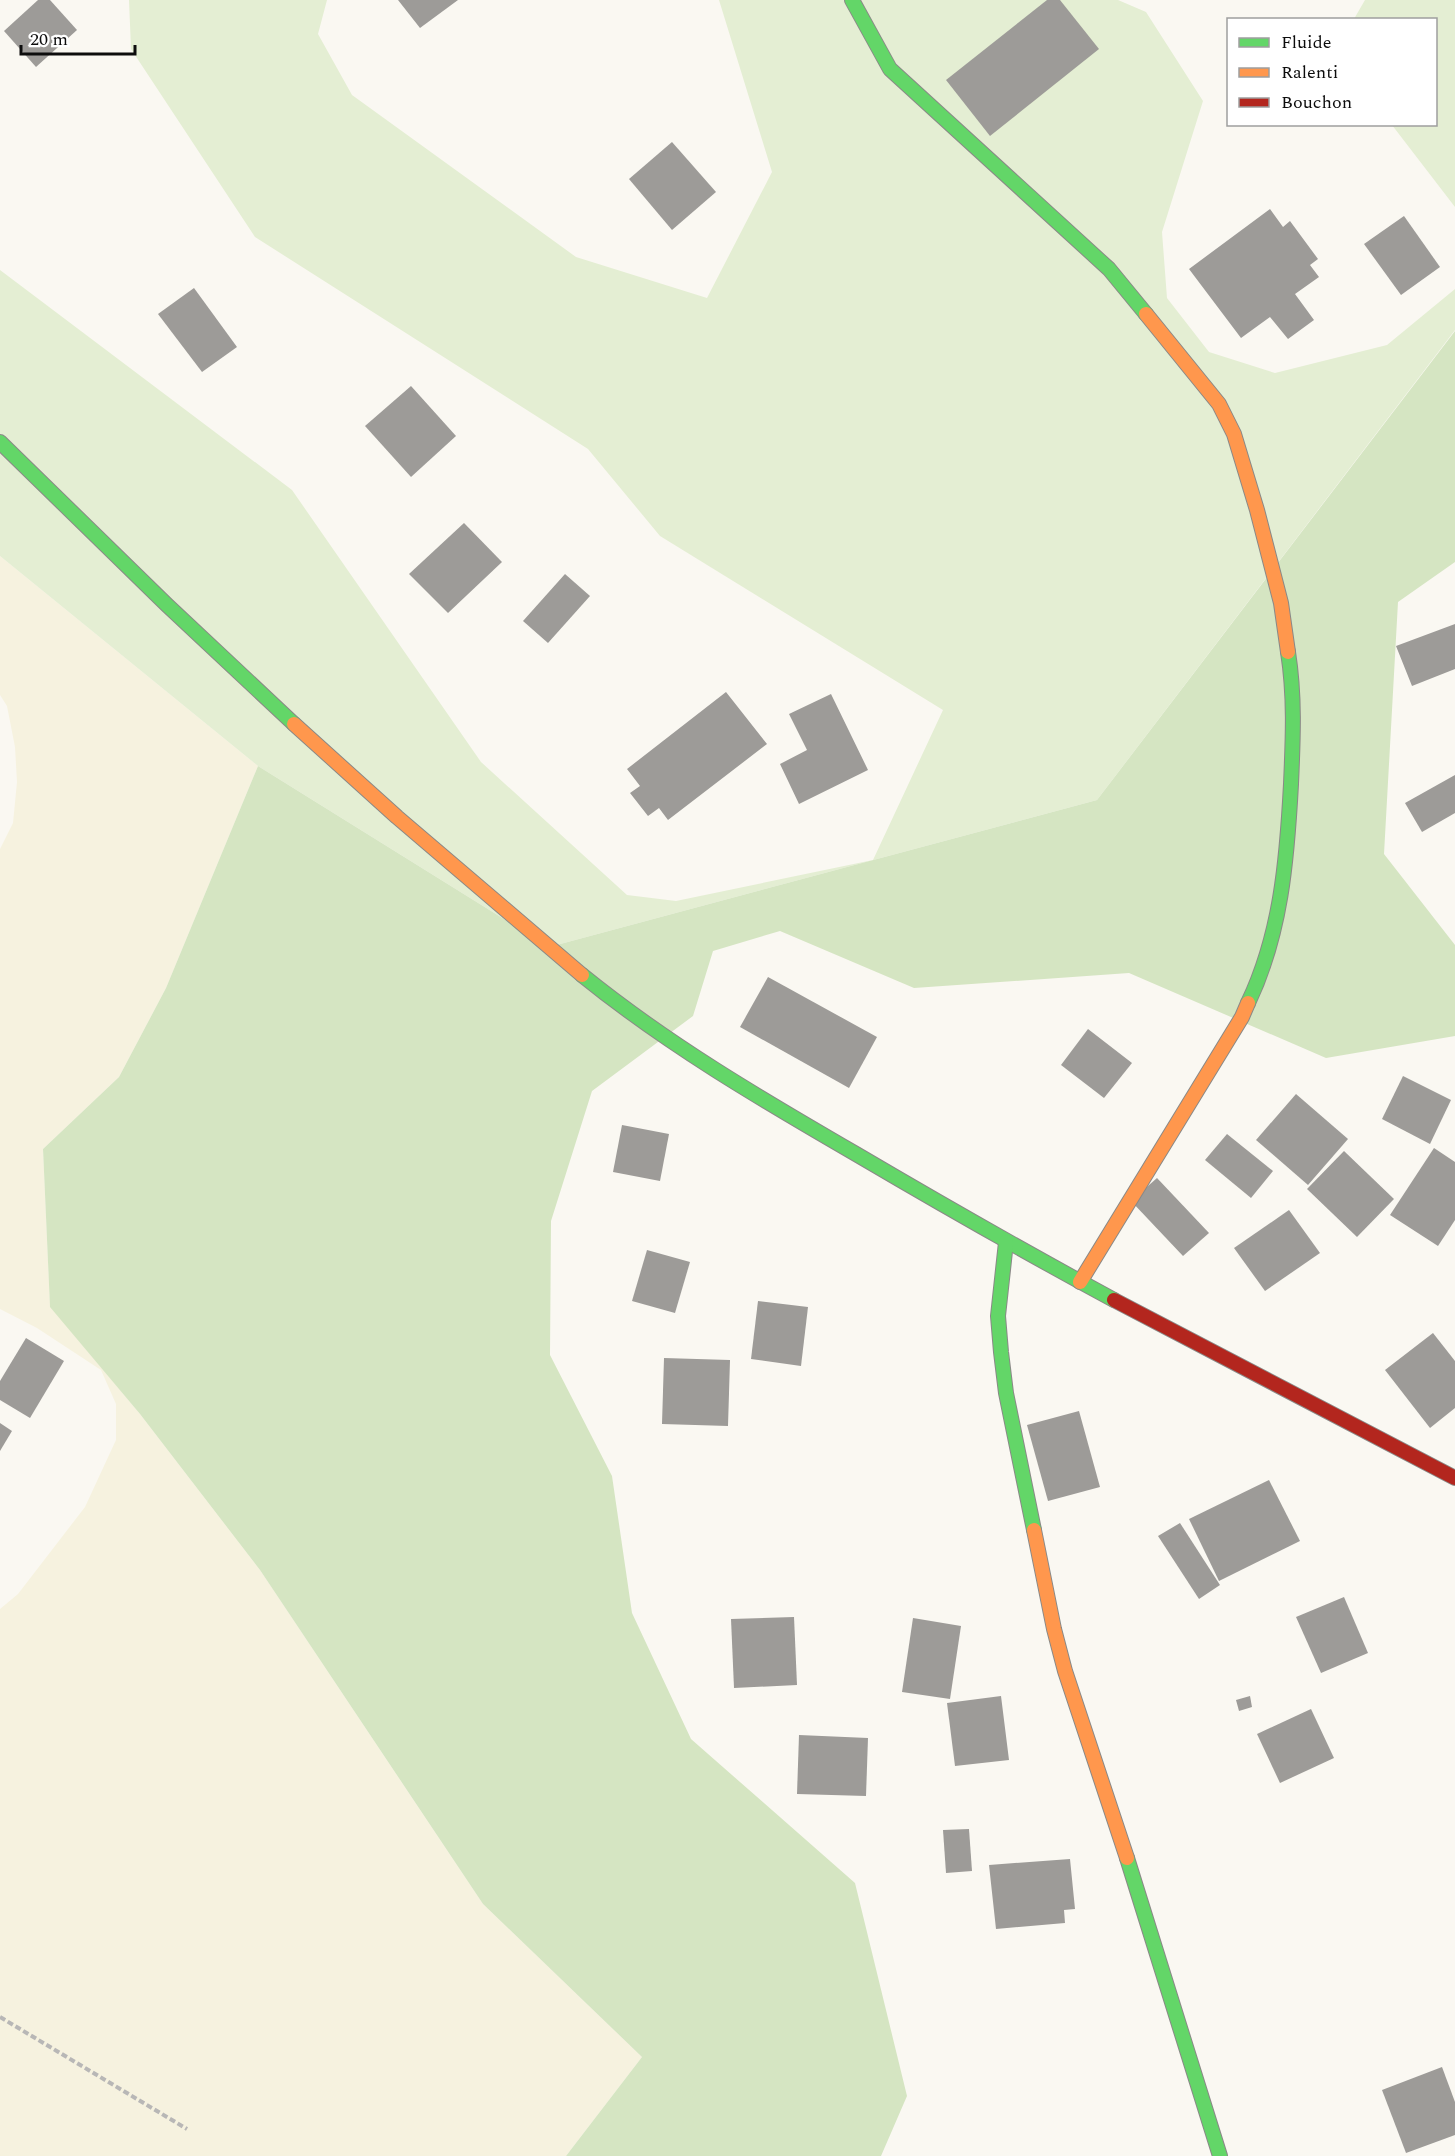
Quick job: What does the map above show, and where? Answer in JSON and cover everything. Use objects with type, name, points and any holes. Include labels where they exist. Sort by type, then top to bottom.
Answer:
[{"type":"street","points":[[852,0],[890,69],[1109,269],[1219,404],[1234,435],[1257,510],[1281,603],[1291,672],[1293,718],[1289,821],[1282,892],[1273,939],[1260,980],[1242,1017],[1080,1282]]},
{"type":"street","points":[[0,442],[215,652],[388,810],[549,947],[635,1015],[711,1068],[1006,1242],[1455,1478]]},
{"type":"street","points":[[1006,1242],[998,1316],[1002,1362],[1010,1414],[1054,1629],[1068,1681],[1141,1899],[1220,2156]]},
{"type":"path","points":[[0,2017],[187,2129]]},
{"type":"shaded area","points":[[0,556],[258,766],[166,988],[119,1077],[43,1149],[50,1306],[140,1414],[260,1570],[483,1904],[642,2057],[566,2156],[0,2156],[0,1609],[18,1594],[85,1507],[116,1440],[116,1404],[101,1370],[37,1328],[0,1309],[0,849],[13,823],[17,782],[15,747],[7,706],[0,695]]},
{"type":"green space","points":[[129,0],[327,0],[318,34],[352,95],[576,257],[707,298],[772,172],[719,0],[1118,0],[1146,12],[1203,101],[1162,232],[1167,298],[1209,352],[1275,373],[1387,345],[1455,289],[1455,330],[1097,800],[549,947],[258,766],[0,556],[0,270],[292,490],[481,762],[627,895],[676,901],[873,860],[943,710],[660,536],[588,449],[255,237],[131,49]]},
{"type":"green space","points":[[1365,0],[1455,0],[1455,207],[1393,126],[1437,126],[1437,18],[1355,18]]},
{"type":"green space","points":[[1455,331],[1455,562],[1398,602],[1384,854],[1455,945],[1455,1036],[1326,1058],[1129,973],[914,988],[780,931],[713,951],[693,1016],[592,1091],[551,1221],[550,1355],[612,1476],[632,1613],[691,1739],[855,1883],[907,2096],[881,2156],[566,2156],[642,2057],[483,1904],[260,1570],[140,1414],[50,1307],[43,1149],[119,1077],[166,988],[258,766],[549,947],[1097,800]]},
{"type":"building","points":[[38,0],[50,0],[77,30],[36,67],[4,31]]},
{"type":"building","points":[[398,0],[458,0],[420,28]]},
{"type":"building","points":[[1047,0],[1060,0],[1099,49],[990,136],[946,80]]},
{"type":"building","points":[[672,142],[716,192],[672,230],[629,179]]},
{"type":"building","points":[[1270,209],[1283,227],[1290,221],[1318,259],[1310,265],[1319,277],[1295,294],[1314,320],[1288,339],[1270,317],[1241,338],[1189,269]]},
{"type":"building","points":[[1404,216],[1440,267],[1401,295],[1364,244]]},
{"type":"building","points":[[194,288],[237,347],[202,372],[158,314]]},
{"type":"building","points":[[411,386],[456,436],[411,477],[365,426]]},
{"type":"building","points":[[464,523],[502,562],[448,613],[409,574]]},
{"type":"building","points":[[565,574],[590,596],[548,643],[523,621]]},
{"type":"building","points":[[1455,624],[1455,669],[1412,686],[1396,646]]},
{"type":"building","points":[[726,692],[767,744],[668,820],[659,808],[648,816],[630,793],[640,786],[627,769]]},
{"type":"building","points":[[831,694],[868,770],[799,804],[780,764],[807,750],[789,714]]},
{"type":"building","points":[[1455,775],[1455,813],[1422,832],[1405,803]]},
{"type":"building","points":[[768,977],[877,1037],[849,1088],[740,1027]]},
{"type":"building","points":[[1088,1029],[1132,1063],[1104,1098],[1061,1065]]},
{"type":"building","points":[[1403,1076],[1451,1100],[1430,1144],[1382,1119]]},
{"type":"building","points":[[1296,1094],[1348,1139],[1308,1185],[1256,1140]]},
{"type":"building","points":[[622,1125],[669,1134],[660,1181],[613,1172]]},
{"type":"building","points":[[1227,1134],[1273,1171],[1251,1198],[1205,1160]]},
{"type":"building","points":[[1434,1148],[1455,1162],[1455,1220],[1438,1246],[1390,1215]]},
{"type":"building","points":[[1344,1151],[1394,1199],[1357,1237],[1307,1189]]},
{"type":"building","points":[[1157,1178],[1209,1233],[1183,1256],[1131,1201]]},
{"type":"building","points":[[1289,1210],[1320,1253],[1265,1291],[1234,1248]]},
{"type":"building","points":[[647,1250],[690,1262],[675,1313],[632,1301]]},
{"type":"building","points":[[758,1301],[808,1307],[801,1366],[751,1359]]},
{"type":"building","points":[[1433,1333],[1455,1361],[1455,1408],[1430,1428],[1385,1370]]},
{"type":"building","points":[[26,1338],[64,1361],[30,1418],[0,1400],[0,1381]]},
{"type":"building","points":[[664,1358],[730,1360],[728,1426],[662,1424]]},
{"type":"building","points":[[1079,1411],[1100,1487],[1048,1501],[1027,1425]]},
{"type":"building","points":[[0,1423],[12,1431],[0,1451]]},
{"type":"building","points":[[1269,1480],[1300,1541],[1219,1581],[1189,1519]]},
{"type":"building","points":[[1180,1523],[1220,1585],[1199,1599],[1158,1536]]},
{"type":"building","points":[[1344,1597],[1368,1653],[1321,1673],[1296,1617]]},
{"type":"building","points":[[794,1617],[797,1685],[734,1688],[731,1619]]},
{"type":"building","points":[[913,1618],[961,1626],[950,1699],[902,1692]]},
{"type":"building","points":[[1001,1696],[1009,1760],[955,1766],[947,1703]]},
{"type":"building","points":[[1250,1696],[1252,1707],[1239,1711],[1236,1700]]},
{"type":"building","points":[[1311,1709],[1334,1758],[1280,1783],[1257,1734]]},
{"type":"building","points":[[799,1735],[868,1738],[866,1796],[797,1794]]},
{"type":"building","points":[[969,1829],[972,1871],[946,1873],[943,1830]]},
{"type":"building","points":[[1070,1859],[1075,1909],[1064,1910],[1065,1923],[996,1929],[989,1865]]},
{"type":"building","points":[[1442,2067],[1455,2102],[1455,2135],[1406,2153],[1382,2090]]},
{"type":"traffic: fast","points":[[852,0],[890,69],[1109,269],[1146,314]]},
{"type":"traffic: fast","points":[[0,442],[167,605],[294,724]]},
{"type":"traffic: fast","points":[[1248,1003],[1268,950],[1284,868],[1293,734],[1293,701],[1288,652]]},
{"type":"traffic: fast","points":[[582,975],[647,1024],[750,1091],[952,1210],[1114,1300]]},
{"type":"traffic: fast","points":[[1006,1242],[998,1316],[1001,1352],[1006,1393],[1034,1530]]},
{"type":"traffic: fast","points":[[1127,1858],[1220,2156]]},
{"type":"traffic: slow","points":[[1146,314],[1219,404],[1234,434],[1281,603],[1288,652]]},
{"type":"traffic: slow","points":[[294,724],[397,817],[582,975]]},
{"type":"traffic: slow","points":[[1080,1282],[1242,1017],[1248,1003]]},
{"type":"traffic: slow","points":[[1034,1530],[1065,1671],[1127,1858]]},
{"type":"traffic: jam","points":[[1114,1300],[1455,1478]]}]
